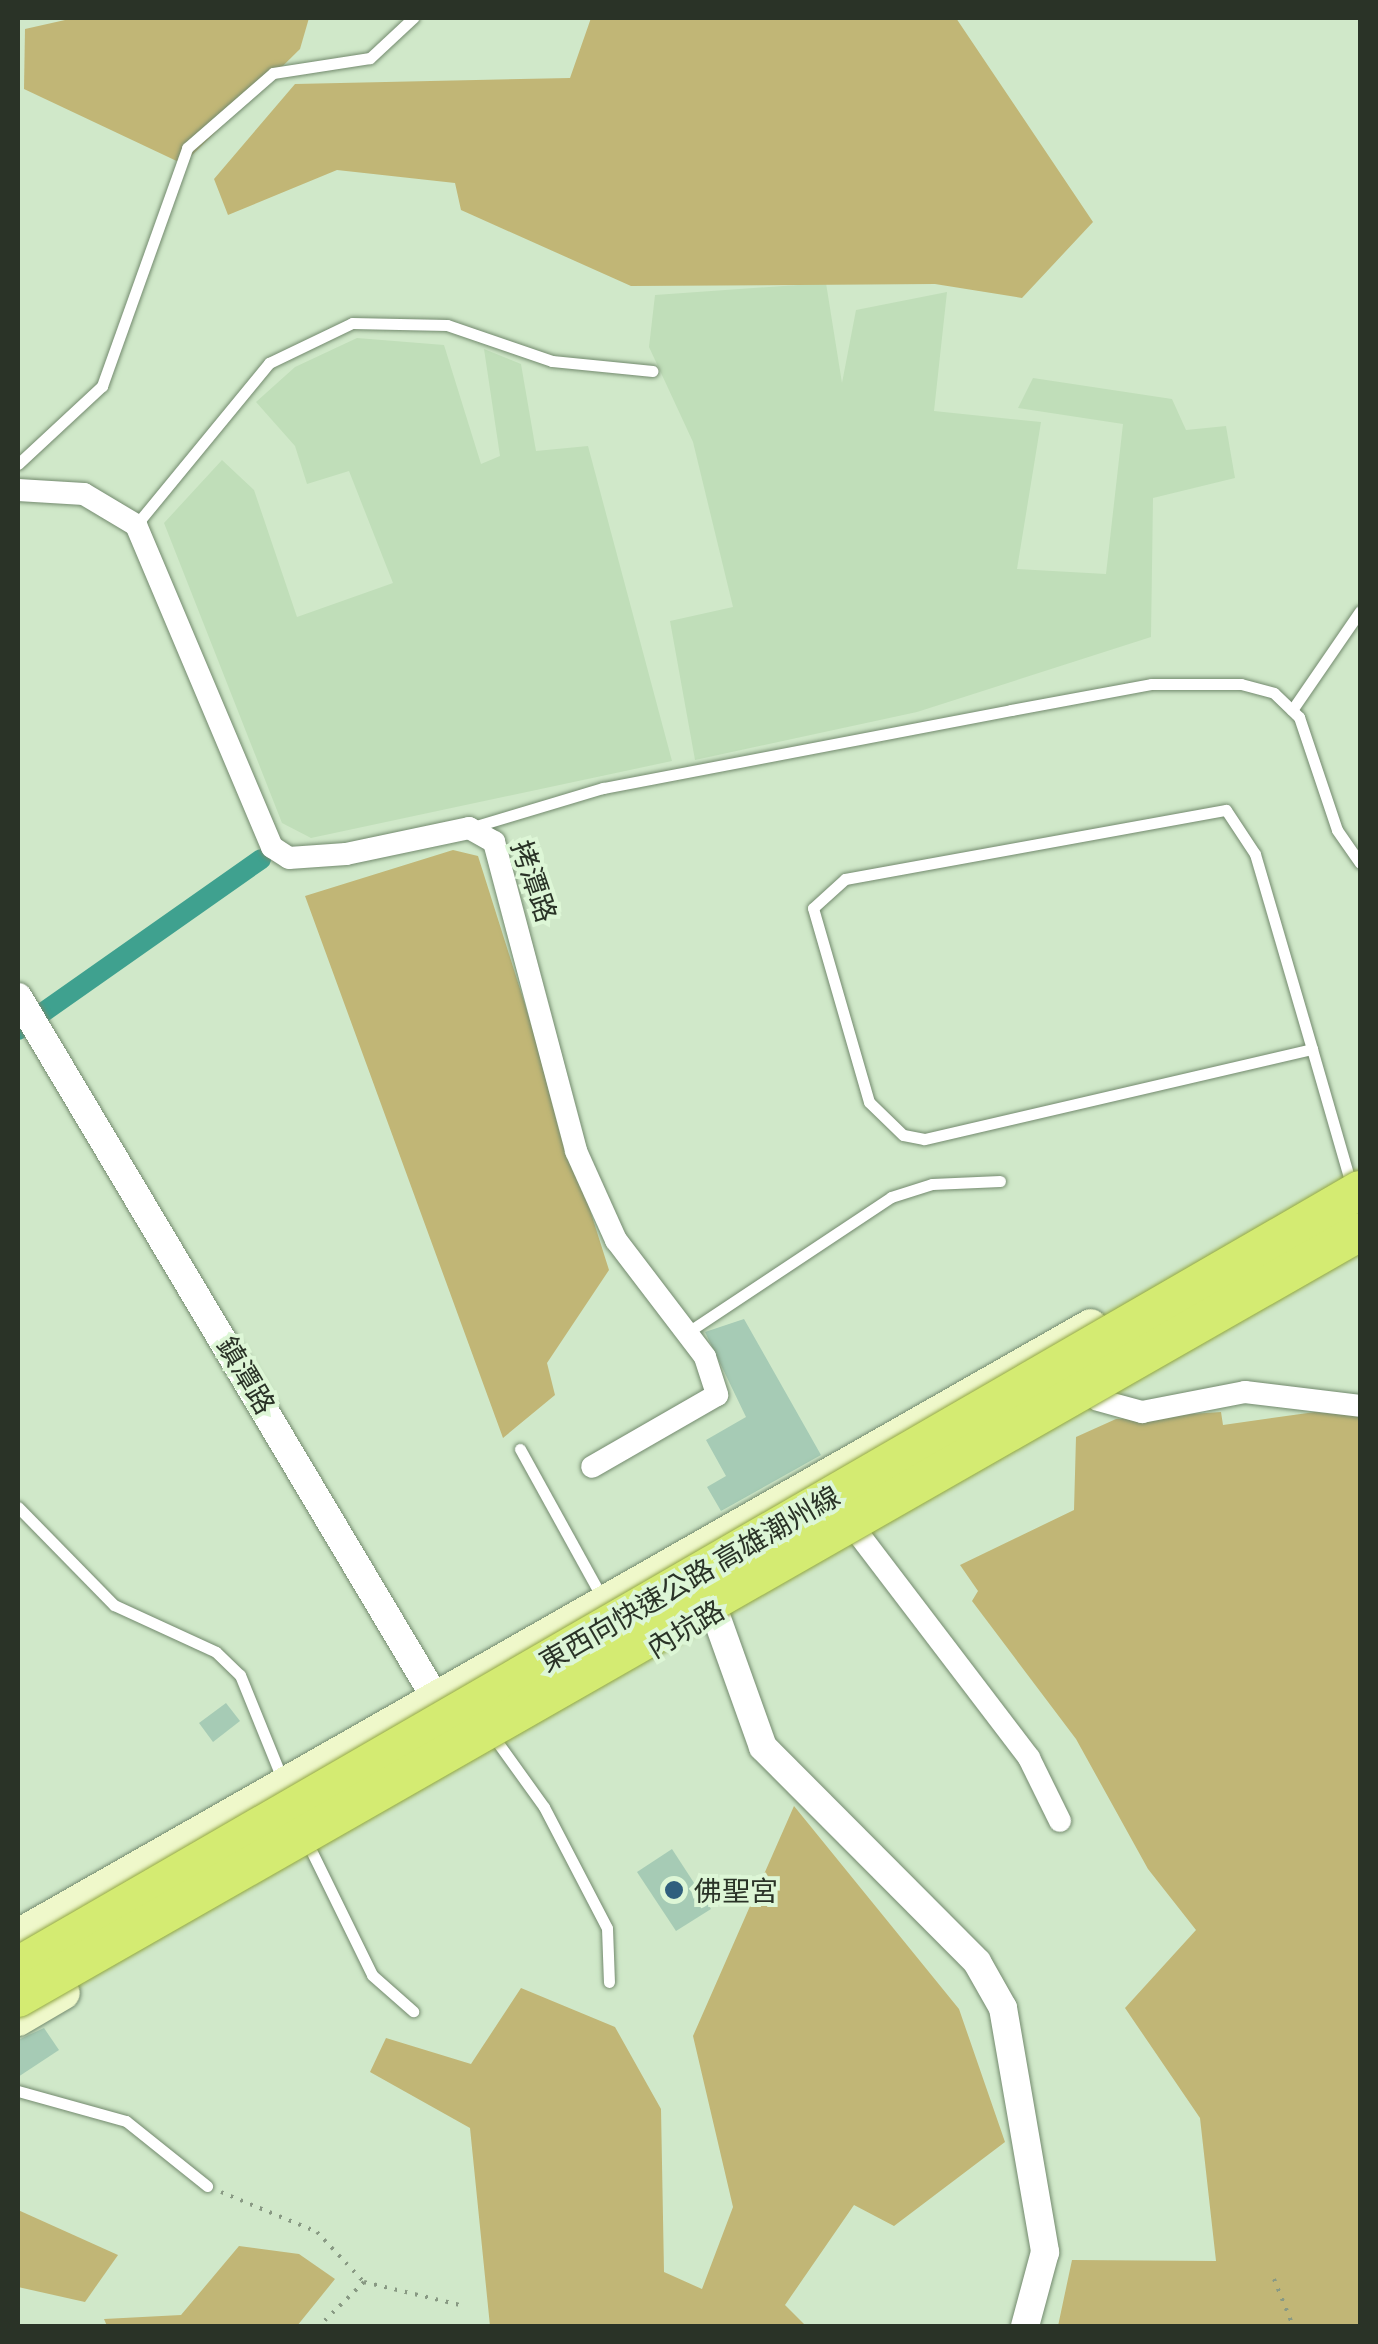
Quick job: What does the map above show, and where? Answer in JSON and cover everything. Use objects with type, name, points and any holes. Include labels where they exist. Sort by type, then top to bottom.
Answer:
[{"type":"highway","name":"東西向快速公路 高雄潮州線","points":[[18,1966],[1357,1182]]},
{"type":"highway","name":"東西向快速公路 高雄潮州線","points":[[18,1998],[1360,1232]]},
{"type":"main road","points":[[18,1936],[606,1605],[694,1546],[1357,1182]]},
{"type":"main road","name":"內坑路","points":[[18,2020],[484,1751],[712,1611],[1098,1400],[1360,1250]]},
{"type":"street","points":[[18,490],[84,494],[136,525]]},
{"type":"street","name":"拷潭路","points":[[136,525],[272,847],[289,858],[346,854],[469,828],[494,842],[513,892],[576,1151],[600,1211],[688,1332],[717,1395],[592,1468]]},
{"type":"street","name":"鎮潭路","points":[[18,997],[437,1700],[484,1751]]},
{"type":"street","points":[[1098,1400],[1142,1412],[1244,1392],[1360,1406]]},
{"type":"street","points":[[857,1532],[1028,1758],[1060,1821]]},
{"type":"street","points":[[694,1546],[712,1611],[764,1747],[976,1962],[1003,2008],[1045,2252],[1025,2326]]},
{"type":"lane","points":[[18,464],[102,386],[187,148],[273,74],[370,58],[413,18]]},
{"type":"lane","points":[[136,525],[269,363],[352,322],[461,327],[552,361],[653,371]]},
{"type":"lane","points":[[1292,710],[1360,611]]},
{"type":"lane","points":[[469,828],[603,788],[1152,684],[1240,684],[1274,693],[1292,710],[1337,830],[1360,863]]},
{"type":"lane","points":[[1312,1049],[924,1138],[903,1136],[869,1102],[814,908],[845,880],[1226,810],[1255,854],[1312,1049],[1357,1182]]},
{"type":"lane","points":[[688,1332],[891,1197],[932,1184],[1000,1181]]},
{"type":"lane","points":[[520,1449],[606,1605]]},
{"type":"lane","points":[[18,1507],[114,1605],[216,1652],[240,1674],[310,1851],[372,1975],[413,2011]]},
{"type":"lane","points":[[484,1751],[544,1807],[607,1928],[609,1982]]},
{"type":"lane","points":[[18,2091],[126,2121],[207,2186]]},
{"type":"path","points":[[207,2186],[318,2232],[364,2282],[464,2306]]},
{"type":"path","points":[[1274,2279],[1293,2326]]},
{"type":"path","points":[[319,2326],[364,2282]]},
{"type":"shaded area","points":[[74,18],[309,18],[300,49],[183,164],[24,89],[25,29]]},
{"type":"shaded area","points":[[591,18],[956,18],[1093,222],[1022,298],[935,284],[631,286],[461,210],[455,183],[337,170],[228,215],[214,179],[295,84],[570,78]]},
{"type":"shaded area","points":[[826,283],[842,383],[856,310],[947,292],[934,411],[1041,422],[1017,569],[1106,574],[1123,424],[1018,408],[1033,378],[1172,399],[1186,430],[1226,426],[1235,478],[1153,498],[1151,637],[917,712],[695,760],[670,621],[733,607],[693,442],[649,347],[655,295]]},
{"type":"shaded area","points":[[357,338],[444,345],[481,464],[500,456],[484,349],[521,364],[536,451],[588,446],[672,761],[311,838],[282,823],[164,523],[222,460],[254,490],[297,617],[393,583],[349,471],[307,484],[295,446],[256,402],[295,367]]},
{"type":"shaded area","points":[[453,850],[478,856],[609,1270],[547,1363],[555,1395],[503,1438],[305,896]]},
{"type":"shaded area","points":[[1221,1412],[1223,1425],[1315,1412],[1360,1416],[1360,2326],[1058,2326],[1072,2260],[1216,2261],[1200,2118],[1125,2008],[1196,1930],[1148,1869],[1076,1739],[972,1601],[978,1591],[960,1565],[1074,1510],[1076,1437],[1116,1419]]},
{"type":"shaded area","points":[[794,1806],[959,2009],[1005,2142],[894,2226],[854,2205],[785,2305],[806,2326],[490,2326],[470,2128],[370,2072],[386,2038],[471,2064],[521,1988],[615,2027],[661,2109],[664,2272],[702,2289],[733,2207],[693,2036]]},
{"type":"shaded area","points":[[18,2210],[118,2255],[85,2302],[18,2287]]},
{"type":"shaded area","points":[[239,2246],[299,2254],[335,2279],[297,2326],[107,2326],[104,2319],[181,2315]]},
{"type":"building","points":[[744,1319],[821,1455],[721,1511],[707,1487],[726,1476],[706,1440],[746,1417],[705,1332]]},
{"type":"building","points":[[226,1703],[240,1721],[213,1742],[199,1723]]},
{"type":"building","name":"佛聖宮","points":[[672,1849],[711,1909],[676,1931],[637,1872]]},
{"type":"building","points":[[44,2028],[59,2050],[18,2077],[18,2040]]},
{"type":"waterway","points":[[18,1030],[261,859]]},
{"type":"place","name":"佛聖宮","points":[[674,1890]]}]
